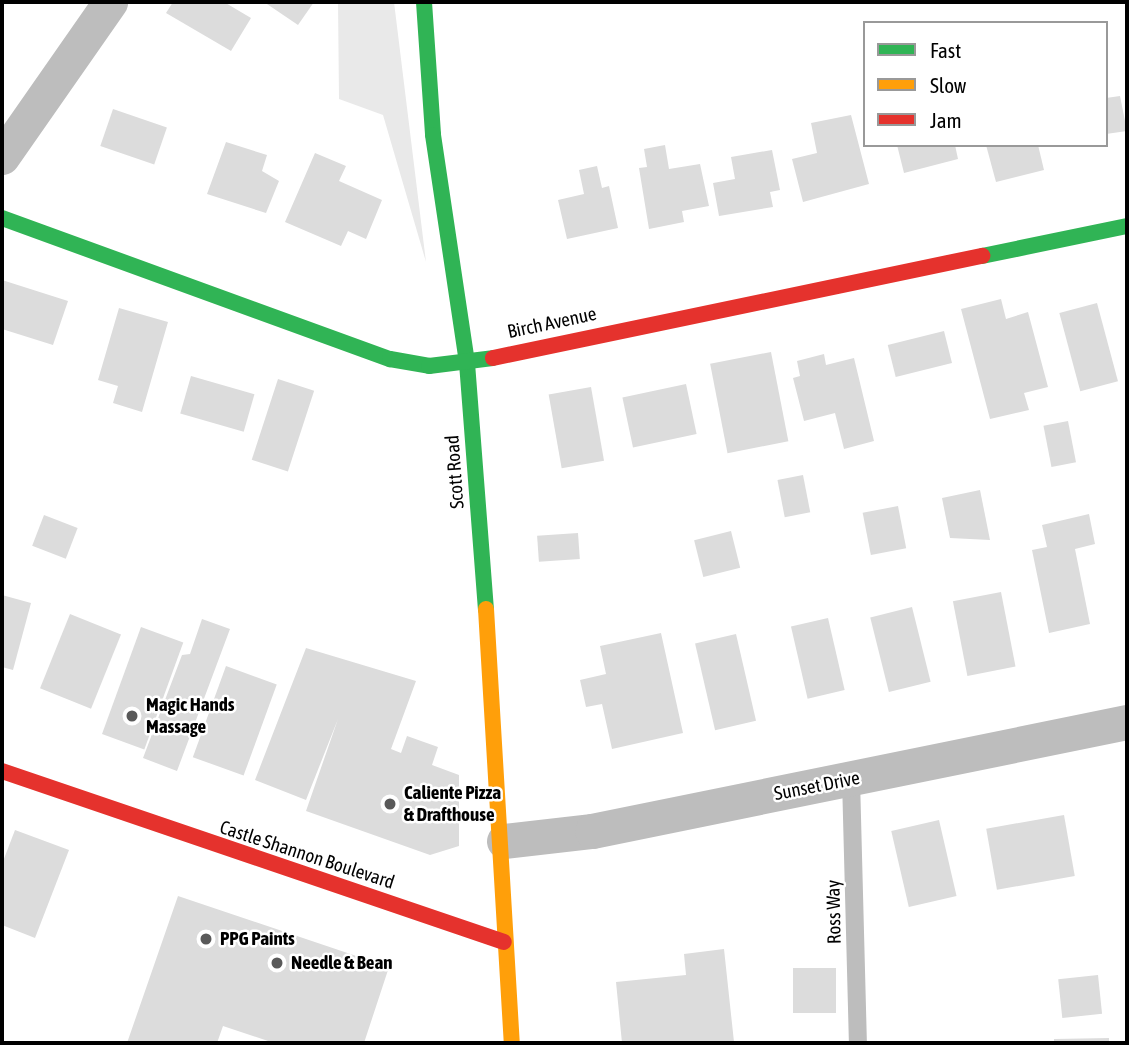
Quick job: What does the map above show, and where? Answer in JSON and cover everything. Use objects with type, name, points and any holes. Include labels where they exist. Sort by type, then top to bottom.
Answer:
[{"type":"street","points":[[2,157],[110,2]]},
{"type":"street","name":"Scott Road","points":[[424,2],[433,135],[467,363],[504,841],[504,942]]},
{"type":"street","name":"Birch Avenue","points":[[2,218],[390,359],[467,363],[1127,226]]},
{"type":"street","name":"Sunset Drive","points":[[504,841],[592,831],[1127,722]]},
{"type":"street","name":"Castle Shannon Boulevard","points":[[2,771],[504,942]]},
{"type":"street","points":[[504,942],[512,1043]]},
{"type":"lane","name":"Ross Way","points":[[851,779],[858,1043]]},
{"type":"shaded area","points":[[338,2],[394,2],[426,262],[383,115],[339,99]]},
{"type":"building","points":[[173,2],[224,2],[251,18],[231,51],[166,13]]},
{"type":"building","points":[[264,2],[314,2],[298,25]]},
{"type":"building","points":[[1120,96],[1127,131],[1108,134],[1108,98]]},
{"type":"building","points":[[113,109],[167,128],[154,164],[100,146]]},
{"type":"building","points":[[851,115],[869,184],[803,202],[792,159],[817,153],[811,123]]},
{"type":"building","points":[[226,142],[267,155],[262,171],[279,181],[266,213],[207,194]]},
{"type":"building","points":[[665,145],[669,169],[700,164],[709,206],[682,211],[684,222],[649,229],[639,168],[647,167],[644,149]]},
{"type":"building","points":[[898,147],[955,147],[958,159],[904,173]]},
{"type":"building","points":[[987,147],[1038,147],[1044,170],[996,182]]},
{"type":"building","points":[[772,150],[780,190],[770,192],[773,207],[719,216],[713,183],[735,179],[731,157]]},
{"type":"building","points":[[315,153],[346,166],[339,181],[382,200],[366,239],[348,231],[341,246],[285,222]]},
{"type":"building","points":[[597,166],[602,188],[609,186],[618,228],[567,239],[558,200],[584,194],[579,170]]},
{"type":"building","points":[[2,280],[68,301],[53,345],[2,329]]},
{"type":"building","points":[[1001,299],[1006,319],[1028,312],[1048,387],[1024,393],[1029,410],[990,419],[961,309]]},
{"type":"building","points":[[1097,303],[1118,381],[1080,391],[1059,313]]},
{"type":"building","points":[[119,308],[168,322],[142,412],[113,403],[118,386],[98,380]]},
{"type":"building","points":[[944,331],[952,363],[896,377],[888,345]]},
{"type":"building","points":[[771,352],[788,441],[728,453],[710,364]]},
{"type":"building","points":[[824,354],[826,365],[854,358],[874,441],[844,449],[835,413],[804,421],[793,378],[800,376],[797,361]]},
{"type":"building","points":[[191,376],[254,394],[244,432],[180,413]]},
{"type":"building","points":[[278,379],[314,391],[288,472],[252,460]]},
{"type":"building","points":[[686,384],[697,434],[633,447],[622,398]]},
{"type":"building","points":[[591,387],[604,461],[562,468],[549,394]]},
{"type":"building","points":[[1068,421],[1076,462],[1051,467],[1043,426]]},
{"type":"building","points":[[803,475],[810,512],[785,517],[777,480]]},
{"type":"building","points":[[980,490],[990,540],[950,538],[942,498]]},
{"type":"building","points":[[898,506],[906,548],[871,555],[863,513]]},
{"type":"building","points":[[1089,514],[1095,544],[1075,549],[1090,624],[1049,633],[1032,550],[1047,547],[1042,525]]},
{"type":"building","points":[[44,515],[78,528],[66,559],[32,546]]},
{"type":"building","points":[[731,531],[740,568],[703,577],[694,540]]},
{"type":"building","points":[[578,533],[580,559],[539,562],[537,536]]},
{"type":"building","points":[[1001,592],[1016,667],[967,676],[953,601]]},
{"type":"building","points":[[2,595],[31,603],[13,670],[2,667]]},
{"type":"building","points":[[912,607],[931,682],[889,692],[870,617]]},
{"type":"building","points":[[70,614],[121,635],[91,709],[40,688]]},
{"type":"building","points":[[828,618],[845,690],[808,699],[791,627]]},
{"type":"building","points":[[202,619],[230,629],[177,771],[143,758],[182,655],[190,654]]},
{"type":"building","points":[[141,627],[183,642],[144,750],[102,734]]},
{"type":"building","points":[[661,633],[683,733],[612,749],[602,704],[586,707],[580,680],[606,674],[600,646]]},
{"type":"building","points":[[736,634],[756,721],[715,730],[695,643]]},
{"type":"building","points":[[306,648],[416,681],[391,749],[401,753],[407,736],[438,747],[432,765],[459,775],[459,846],[430,855],[306,811],[338,719],[306,800],[255,780]]},
{"type":"building","points":[[226,666],[277,684],[244,776],[193,757]]},
{"type":"building","points":[[1064,815],[1075,876],[997,890],[986,829]]},
{"type":"building","points":[[939,820],[957,896],[909,907],[891,831]]},
{"type":"building","points":[[15,830],[69,850],[35,938],[2,925],[2,864]]},
{"type":"building","points":[[178,896],[389,967],[364,1043],[274,1043],[223,1026],[217,1043],[127,1043]]},
{"type":"building","points":[[724,949],[734,1042],[622,1043],[616,982],[686,975],[684,954]]},
{"type":"building","points":[[793,968],[836,968],[836,1013],[793,1013]]},
{"type":"building","points":[[1098,975],[1102,1014],[1062,1018],[1058,979]]},
{"type":"building","points":[[1109,1038],[1109,1043],[1054,1043],[1054,1039]]},
{"type":"traffic: fast","points":[[424,2],[433,135],[467,363],[486,609]]},
{"type":"traffic: fast","points":[[2,218],[390,359],[429,366],[493,358]]},
{"type":"traffic: fast","points":[[982,256],[1127,226]]},
{"type":"traffic: slow","points":[[486,609],[512,1043]]},
{"type":"traffic: jam","points":[[493,358],[982,256]]},
{"type":"traffic: jam","points":[[2,771],[504,942]]},
{"type":"place","name":"Magic Hands Massage","points":[[132,716]]},
{"type":"place","name":"Caliente Pizza & Drafthouse","points":[[390,804]]},
{"type":"place","name":"PPG Paints","points":[[206,939]]},
{"type":"place","name":"Needle & Bean","points":[[277,963]]}]
